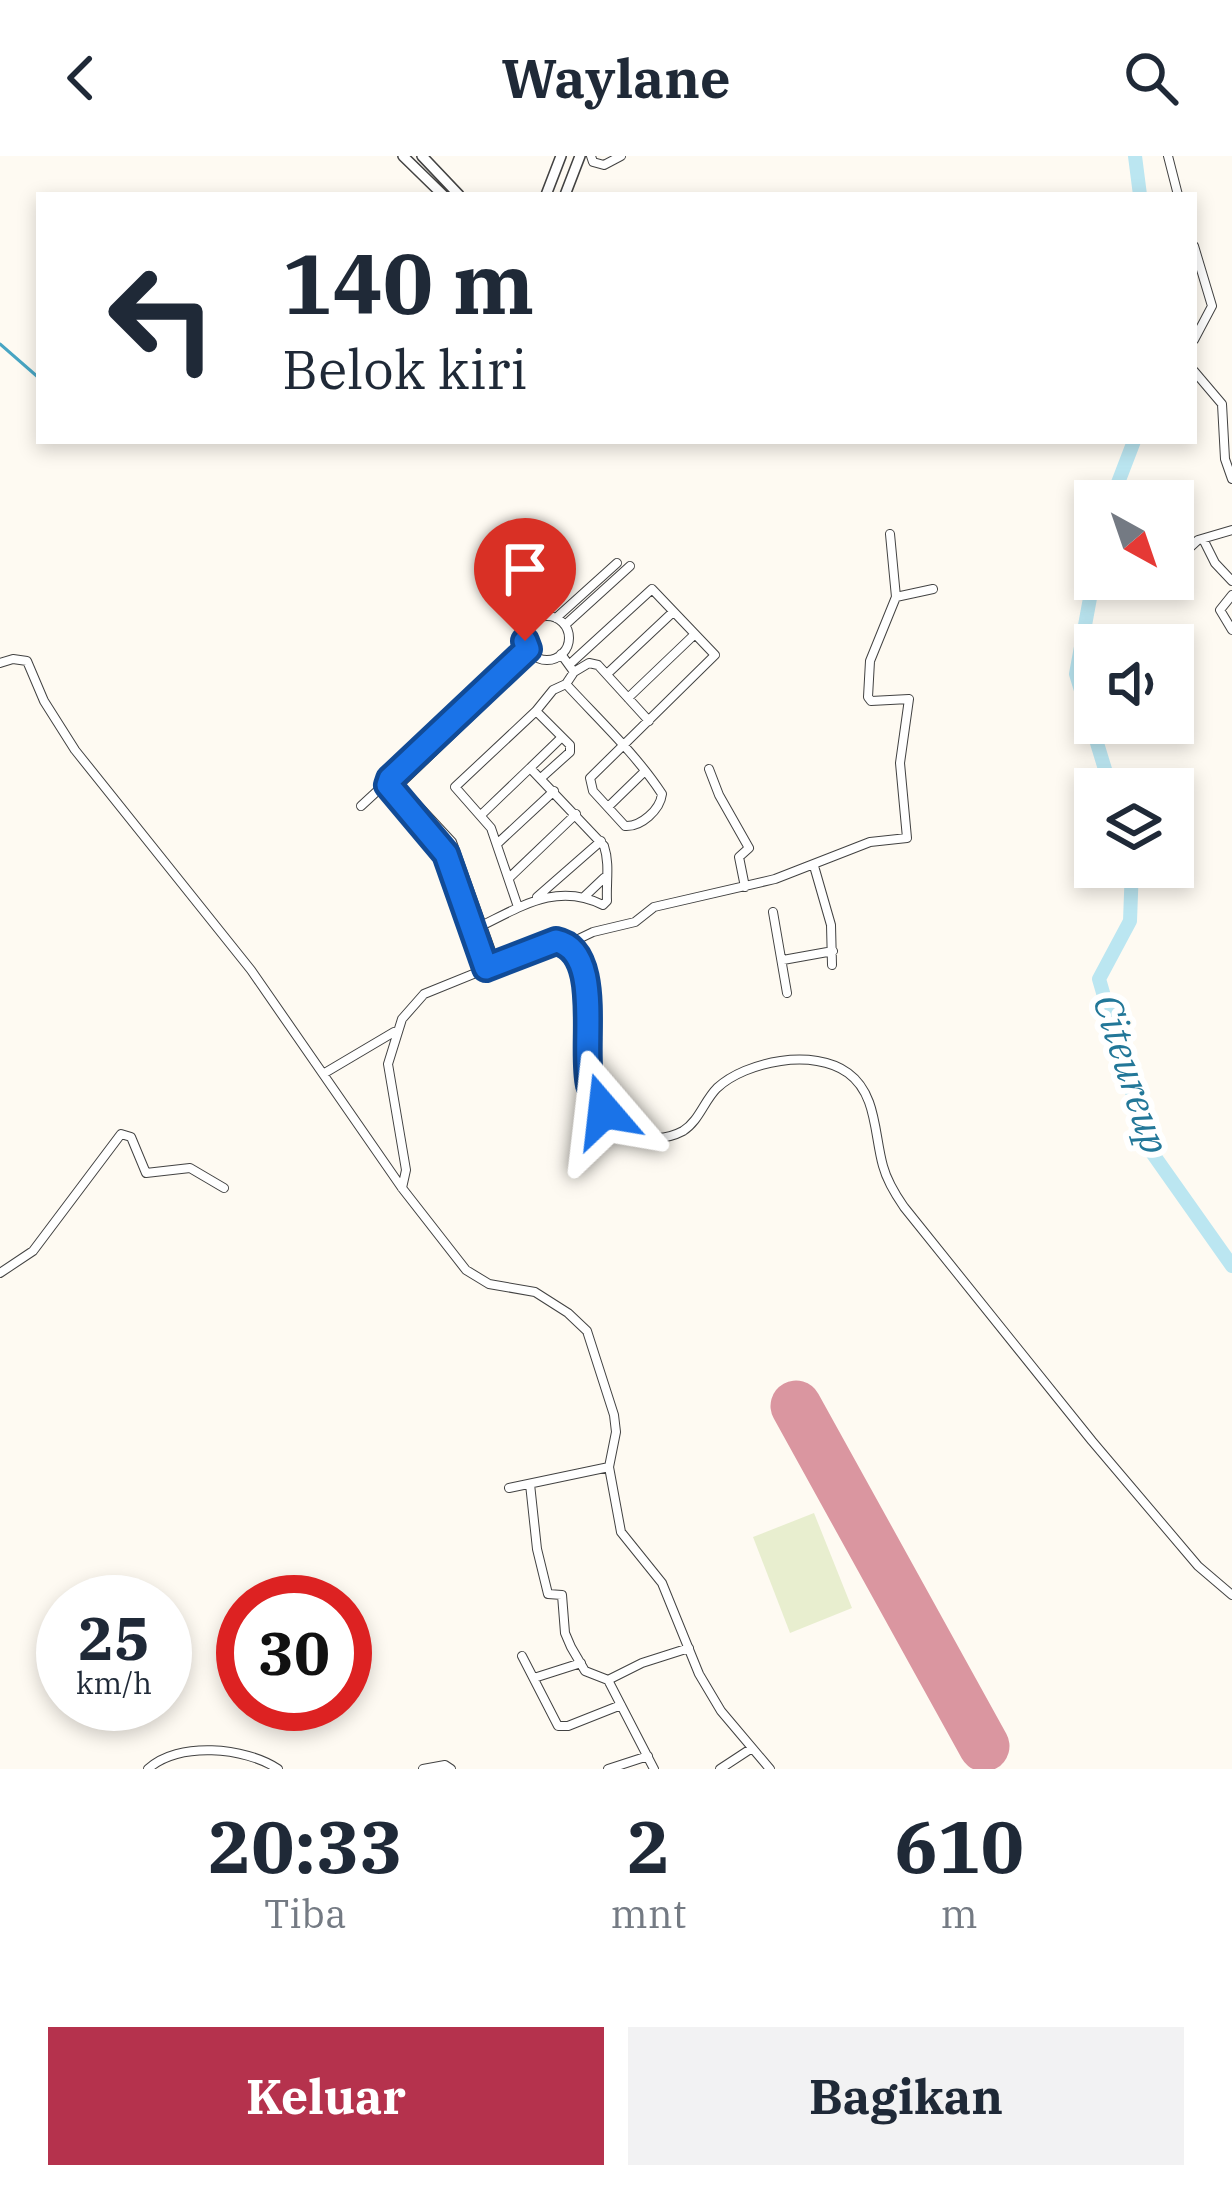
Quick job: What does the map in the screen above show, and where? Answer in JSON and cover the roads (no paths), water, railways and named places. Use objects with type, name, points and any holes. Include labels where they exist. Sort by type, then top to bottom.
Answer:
[{"type":"street","points":[[403,156],[440,192]]},
{"type":"street","points":[[422,156],[456,192]]},
{"type":"street","points":[[547,192],[561,156]]},
{"type":"street","points":[[566,192],[580,156]]},
{"type":"street","points":[[592,156],[593,162],[604,165],[621,156]]},
{"type":"street","points":[[1168,156],[1177,192]]},
{"type":"street","points":[[1197,256],[1212,306],[1197,334]]},
{"type":"street","points":[[1197,375],[1222,404],[1226,465],[1232,479]]},
{"type":"street","points":[[1194,546],[1232,530]]},
{"type":"street","points":[[402,1189],[406,1170],[388,1064],[395,1032],[424,994],[552,942],[568,944],[592,932],[635,922],[654,907],[814,866],[870,842],[908,836],[900,764],[909,699],[872,701],[868,697],[870,661],[896,597],[890,534]]},
{"type":"street","points":[[1203,539],[1232,580]]},
{"type":"street","points":[[556,618],[616,563]]},
{"type":"street","points":[[565,626],[630,566]]},
{"type":"street","points":[[518,907],[498,843],[456,784],[553,690],[566,684],[572,668],[652,589],[714,657],[622,746],[590,778],[593,791],[628,827],[653,812],[662,794],[646,771],[622,746],[566,684]]},
{"type":"street","points":[[896,597],[933,589]]},
{"type":"street","points":[[1232,595],[1220,610],[1232,629]]},
{"type":"street","points":[[608,674],[673,612]]},
{"type":"street","points":[[539,617],[556,618],[565,626],[568,640],[561,654],[548,659],[531,652],[525,635],[530,624],[539,617]]},
{"type":"street","points":[[628,698],[695,634]]},
{"type":"street","points":[[361,806],[531,652]]},
{"type":"street","points":[[491,967],[452,842],[399,784],[531,652]]},
{"type":"street","points":[[561,654],[572,668]]},
{"type":"street","points":[[0,663],[27,662],[75,751],[251,970],[402,1189],[470,1276],[535,1292],[584,1327],[614,1415],[616,1432],[609,1467],[620,1532],[658,1576],[721,1712],[770,1769]]},
{"type":"street","points":[[572,668],[593,663],[649,721]]},
{"type":"street","points":[[536,711],[570,745],[570,752],[541,778]]},
{"type":"street","points":[[481,815],[562,737]]},
{"type":"street","points":[[530,768],[601,841],[608,859],[606,904],[585,896],[536,898]]},
{"type":"street","points":[[709,769],[749,848],[740,857],[745,886]]},
{"type":"street","points":[[608,807],[646,771]]},
{"type":"street","points":[[388,781],[446,854],[478,928]]},
{"type":"street","points":[[498,843],[554,791]]},
{"type":"street","points":[[509,878],[576,814]]},
{"type":"street","points":[[478,928],[536,898],[601,841]]},
{"type":"street","points":[[814,866],[831,925],[832,965]]},
{"type":"street","points":[[585,896],[604,878]]},
{"type":"street","points":[[773,912],[787,993]]},
{"type":"street","points":[[568,944],[585,971],[592,1091],[610,1118],[637,1134],[657,1138],[682,1131],[727,1080],[757,1067],[812,1061],[840,1068],[854,1078],[868,1099],[889,1183],[904,1207],[1092,1442],[1198,1566],[1232,1595]]},
{"type":"street","points":[[783,960],[833,951]]},
{"type":"street","points":[[323,1074],[395,1032]]},
{"type":"street","points":[[0,1273],[33,1252],[124,1133],[131,1137],[146,1173],[190,1168],[224,1188]]},
{"type":"street","points":[[509,1488],[609,1467]]},
{"type":"street","points":[[530,1484],[548,1594],[562,1595],[565,1633],[591,1676],[608,1680],[689,1648]]},
{"type":"street","points":[[522,1656],[562,1728],[621,1705]]},
{"type":"street","points":[[534,1678],[581,1663]]},
{"type":"street","points":[[608,1680],[654,1769]]},
{"type":"street","points":[[720,1769],[752,1748]]},
{"type":"street","points":[[148,1769],[171,1754],[202,1750],[250,1756],[278,1769]]},
{"type":"street","points":[[608,1769],[649,1756]]},
{"type":"street","points":[[423,1769],[451,1769]]},
{"type":"waterway","name":"Citeureup","points":[[1135,156],[1140,192]]},
{"type":"waterway","points":[[0,344],[36,375]]},
{"type":"waterway","name":"Citeureup","points":[[1119,480],[1133,444]]},
{"type":"waterway","name":"Citeureup","points":[[1090,600],[1076,674],[1105,768]]},
{"type":"waterway","name":"Citeureup","points":[[1131,888],[1130,921],[1099,979],[1148,1147],[1232,1266]]}]
